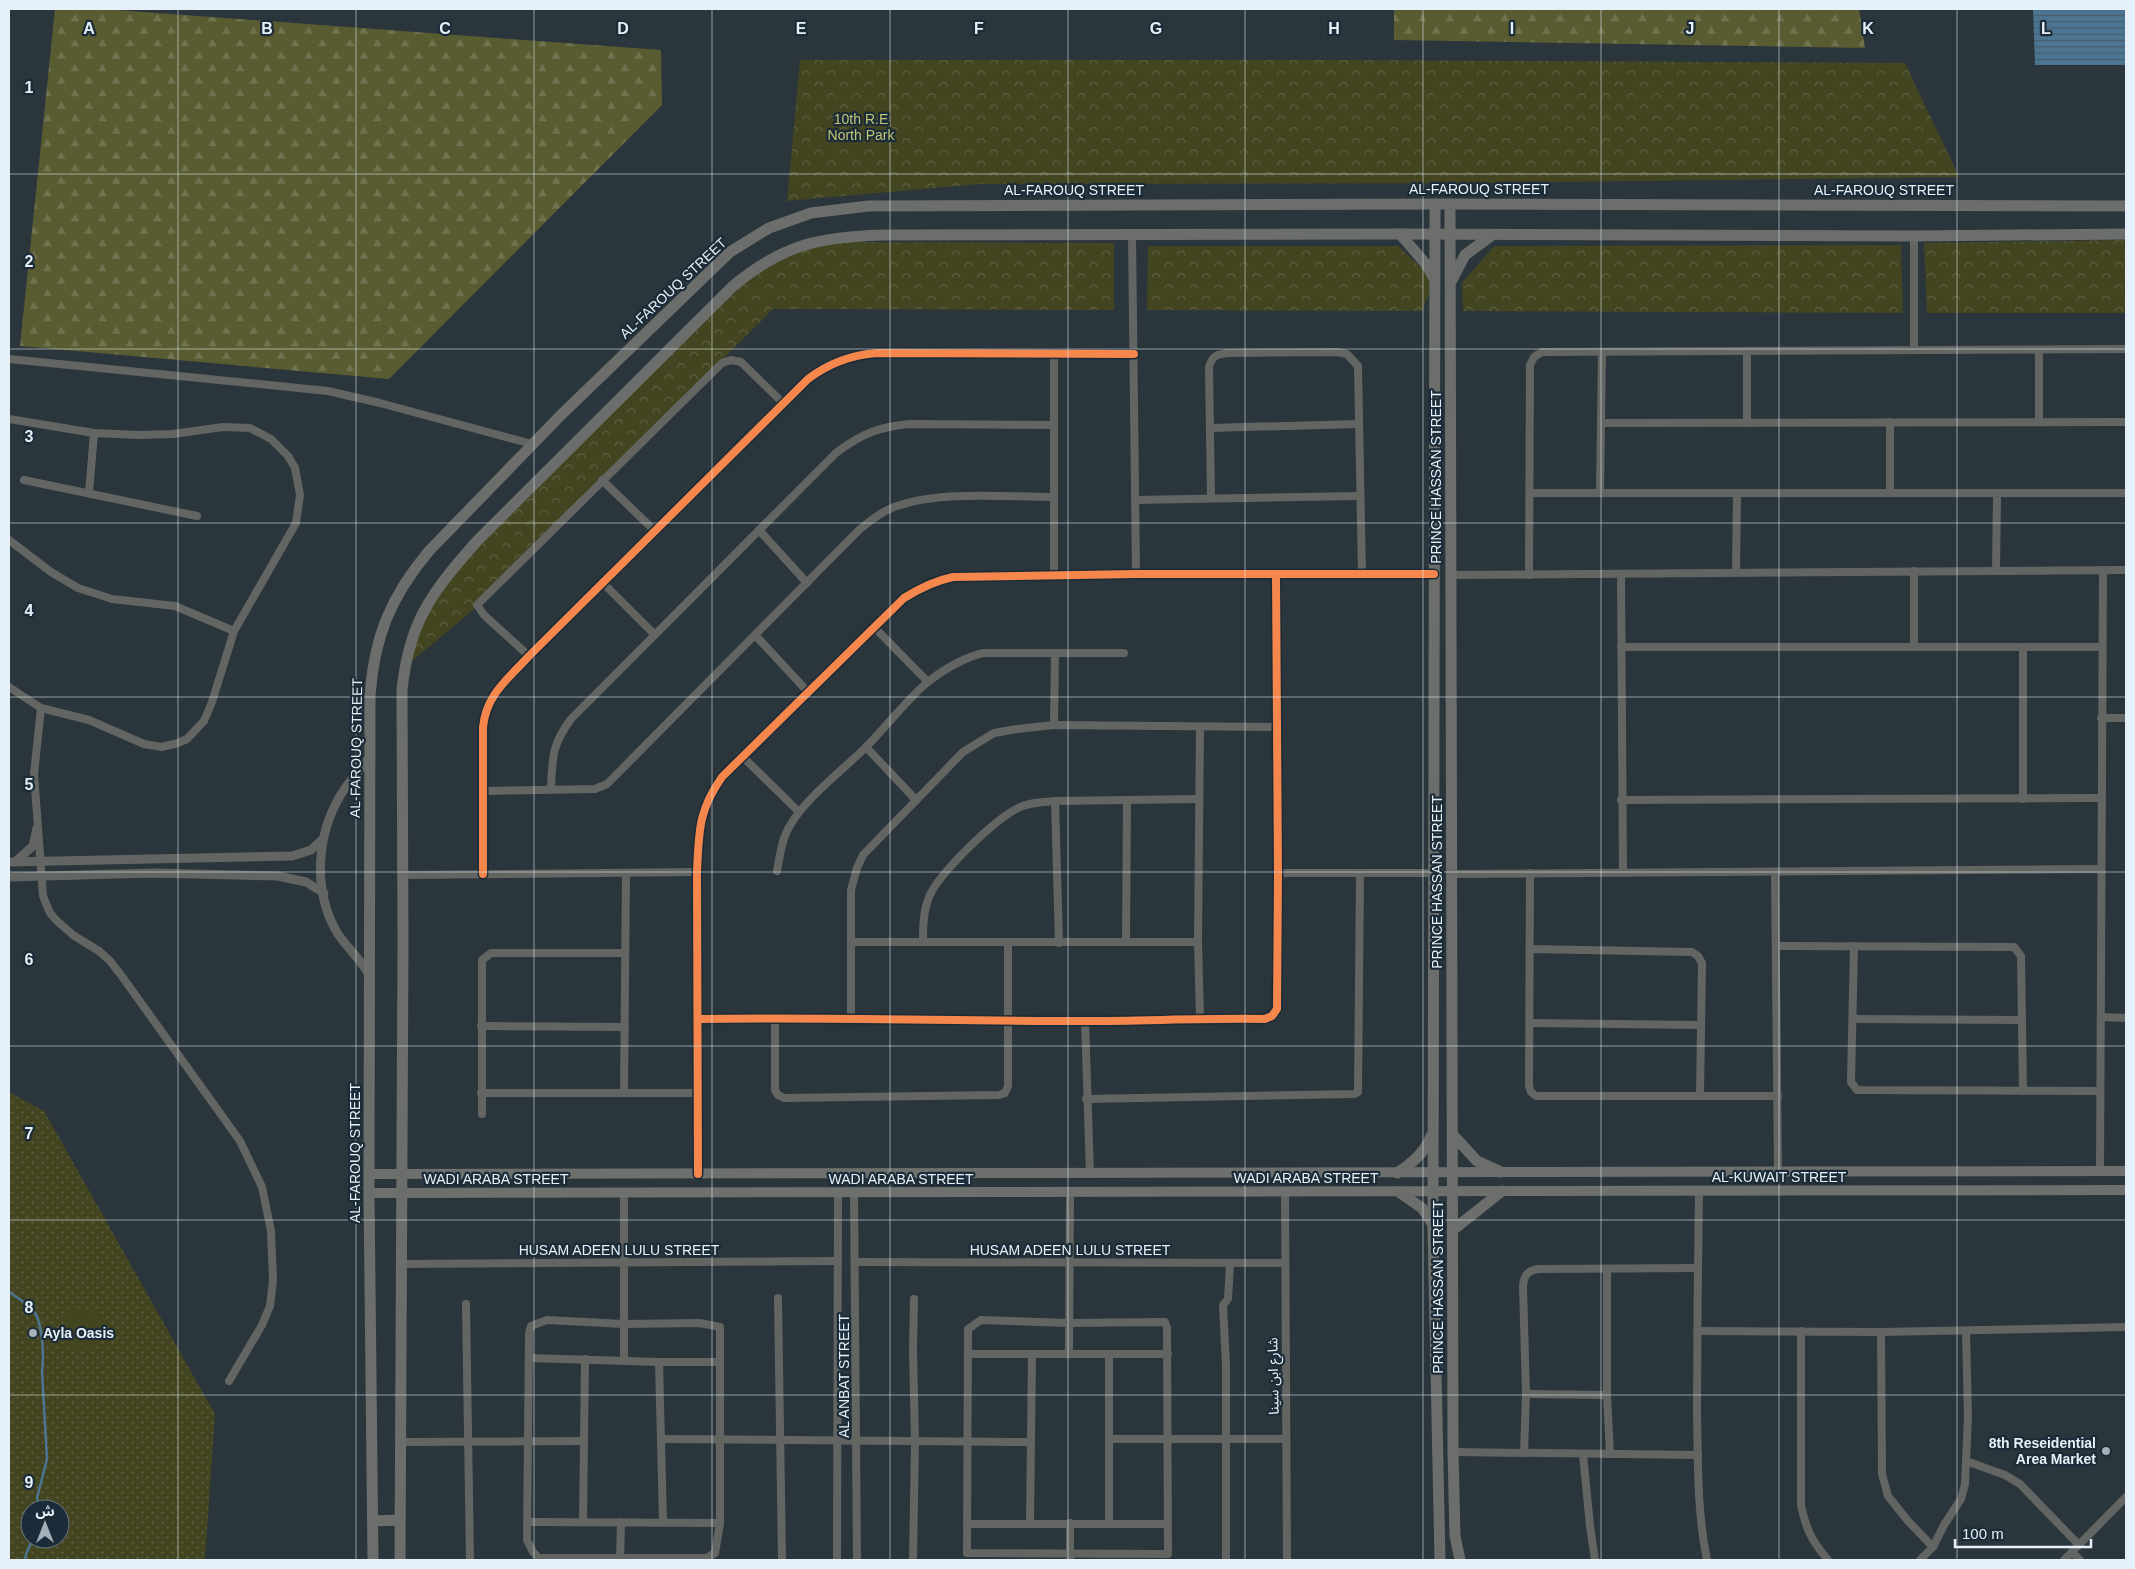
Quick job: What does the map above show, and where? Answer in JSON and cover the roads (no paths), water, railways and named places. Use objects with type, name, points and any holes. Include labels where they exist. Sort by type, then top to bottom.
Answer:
[{"type":"main road","name":"PRINCE HASSAN STREET","points":[[1435,204],[1432,1229],[1440,1560]]},
{"type":"main road","name":"AL-FAROUQ STREET","points":[[373,1560],[369,1193],[370,696],[372,664],[386,619],[396,597],[414,569],[430,550],[532,444],[730,252],[769,228],[811,213],[868,206],[1450,204],[2126,206]]},
{"type":"main road","name":"PRINCE HASSAN STREET","points":[[1450,204],[1453,1452],[1455,1536],[1460,1560]]},
{"type":"main road","points":[[1400,234],[1425,263],[1435,280]]},
{"type":"main road","points":[[400,1560],[402,690],[404,669],[412,636],[429,599],[453,567],[477,541],[733,286],[755,268],[785,252],[817,241],[835,237],[883,235],[1450,234],[1914,236],[2126,234]]},
{"type":"main road","points":[[1450,284],[1465,255],[1482,240],[1493,235]]},
{"type":"main road","points":[[1397,1173],[1412,1163],[1424,1150],[1433,1132]]},
{"type":"main road","points":[[1452,1135],[1477,1161],[1501,1172]]},
{"type":"main road","name":"WADI ARABA STREET","points":[[370,1174],[1433,1172]]},
{"type":"main road","name":"AL-KUWAIT STREET","points":[[1433,1172],[2126,1172]]},
{"type":"main road","points":[[1916,1172],[1918,1191]]},
{"type":"main road","points":[[993,1173],[994,1192]]},
{"type":"main road","name":"AL-KUWAIT STREET","points":[[1432,1192],[2126,1190]]},
{"type":"main road","points":[[1453,1230],[1502,1191]]},
{"type":"main road","points":[[1400,1192],[1422,1208],[1432,1222],[1432,1229]]},
{"type":"main road","name":"WADI ARABA STREET","points":[[369,1193],[1432,1192]]},
{"type":"main road","points":[[373,1522],[400,1520]]},
{"type":"street","points":[[1132,236],[1136,574]]},
{"type":"street","points":[[1914,236],[1914,350]]},
{"type":"street","points":[[1528,575],[1530,365],[1534,357],[1542,352],[2126,349]]},
{"type":"street","points":[[2039,350],[2039,422]]},
{"type":"street","points":[[1747,351],[1747,423]]},
{"type":"street","points":[[1211,498],[1209,367],[1211,359],[1218,354],[1228,353],[1337,352],[1347,354],[1358,366],[1362,574]]},
{"type":"street","points":[[1600,493],[1602,352]]},
{"type":"street","points":[[483,874],[483,728],[487,706],[492,696],[529,656],[820,370],[832,363],[862,354],[1134,354]]},
{"type":"street","points":[[1054,354],[1054,575]]},
{"type":"street","points":[[9,359],[328,391],[532,444]]},
{"type":"street","points":[[529,656],[484,615],[477,605],[602,480],[722,363],[731,360],[741,362],[784,404]]},
{"type":"street","points":[[9,419],[94,433],[165,434],[224,426],[250,428],[272,440],[288,456],[294,468],[300,495],[296,523],[234,631],[212,702],[204,721],[186,739],[162,747],[144,744],[89,720],[41,708],[9,687]]},
{"type":"street","points":[[1890,422],[1890,493]]},
{"type":"street","points":[[1601,423],[2126,422]]},
{"type":"street","points":[[551,789],[552,756],[560,733],[571,719],[836,453],[855,439],[890,426],[909,424],[1053,425]]},
{"type":"street","points":[[1210,428],[1359,424]]},
{"type":"street","points":[[89,493],[94,433]]},
{"type":"street","points":[[24,480],[196,516]]},
{"type":"street","points":[[602,480],[656,532]]},
{"type":"street","points":[[1530,493],[2126,493]]},
{"type":"street","points":[[1736,573],[1737,493]]},
{"type":"street","points":[[1996,571],[1998,493]]},
{"type":"street","points":[[483,791],[595,789],[607,784],[860,530],[876,517],[893,508],[914,501],[942,497],[1054,496]]},
{"type":"street","points":[[1135,500],[1360,496]]},
{"type":"street","points":[[759,530],[807,583]]},
{"type":"street","points":[[9,540],[51,572],[78,588],[112,599],[175,606],[234,631]]},
{"type":"street","points":[[2100,1172],[2101,647],[2103,570]]},
{"type":"street","points":[[1451,575],[2126,570]]},
{"type":"street","points":[[1914,571],[1914,647]]},
{"type":"street","points":[[698,1174],[697,1093],[699,1019],[697,872],[702,814],[710,794],[722,777],[904,598],[922,586],[953,577],[1136,574],[1434,574]]},
{"type":"street","points":[[1621,574],[1621,800],[1623,873]]},
{"type":"street","points":[[699,1019],[852,1018],[1085,1021],[1200,1018],[1265,1019],[1272,1016],[1277,1009],[1276,575]]},
{"type":"street","points":[[604,584],[654,634]]},
{"type":"street","points":[[874,627],[928,682]]},
{"type":"street","points":[[756,636],[808,692]]},
{"type":"street","points":[[1621,647],[2101,647]]},
{"type":"street","points":[[2023,647],[2023,799]]},
{"type":"street","points":[[777,871],[784,840],[790,825],[799,812],[866,747],[928,682],[967,657],[983,653],[1124,654]]},
{"type":"street","points":[[1054,725],[1055,653]]},
{"type":"street","points":[[41,708],[34,774],[40,875],[43,896],[50,912],[67,930],[99,951],[110,961],[240,1141],[262,1187],[271,1231],[273,1280],[270,1306],[262,1325],[229,1381]]},
{"type":"street","points":[[2101,718],[2126,718]]},
{"type":"street","points":[[852,1018],[851,890],[857,868],[863,855],[963,752],[994,733],[1017,728],[1054,725],[1276,727]]},
{"type":"street","points":[[1200,727],[1198,942],[1200,1018]]},
{"type":"street","points":[[866,747],[916,800]]},
{"type":"street","points":[[369,976],[365,966],[354,956],[335,929],[330,918],[321,876],[322,840],[340,795],[371,756]]},
{"type":"street","points":[[743,757],[799,812]]},
{"type":"street","points":[[1621,800],[2101,798]]},
{"type":"street","points":[[923,942],[925,910],[937,882],[1006,815],[1018,808],[1034,802],[1199,799]]},
{"type":"street","points":[[1126,942],[1127,800]]},
{"type":"street","points":[[1055,801],[1059,943]]},
{"type":"street","points":[[12,861],[33,846],[37,828]]},
{"type":"street","points":[[12,861],[292,856],[310,850],[322,840]]},
{"type":"street","points":[[1452,874],[2101,869]]},
{"type":"street","points":[[403,875],[697,872]]},
{"type":"street","points":[[1774,872],[1778,1172]]},
{"type":"street","points":[[9,877],[154,873],[278,876],[306,882],[324,893]]},
{"type":"street","points":[[624,1093],[626,873]]},
{"type":"street","points":[[1278,873],[1433,873]]},
{"type":"street","points":[[1530,873],[1530,1092],[1536,1096],[1778,1096]]},
{"type":"street","points":[[1086,1099],[1268,1097],[1355,1094],[1358,1092],[1360,874]]},
{"type":"street","points":[[851,942],[1198,942]]},
{"type":"street","points":[[774,1018],[775,1090],[778,1095],[784,1098],[999,1095],[1005,1092],[1008,1086],[1008,942]]},
{"type":"street","points":[[1776,946],[2014,947],[2021,956],[2023,1091]]},
{"type":"street","points":[[1854,946],[1851,1082],[1857,1090],[2100,1091]]},
{"type":"street","points":[[1530,949],[1692,952],[1698,956],[1702,963],[1700,1096]]},
{"type":"street","points":[[482,1114],[482,960],[491,954],[625,953]]},
{"type":"street","points":[[2101,1017],[2126,1018]]},
{"type":"street","points":[[1853,1019],[2022,1020]]},
{"type":"street","points":[[1085,1021],[1086,1099],[1090,1173]]},
{"type":"street","points":[[1530,1024],[1700,1025]]},
{"type":"street","points":[[481,1026],[625,1027]]},
{"type":"street","points":[[481,1092],[697,1093]]},
{"type":"street","points":[[1699,1191],[1696,1331],[1698,1455],[1703,1542],[1707,1560]]},
{"type":"street","name":"AL ANBAT STREET","points":[[837,1560],[838,1192]]},
{"type":"street","name":"AL ANBAT STREET","points":[[854,1192],[857,1560]]},
{"type":"street","points":[[1069,1354],[1068,1262],[1070,1192]]},
{"type":"street","name":"شارع ابن سينا","points":[[1285,1192],[1286,1560]]},
{"type":"street","points":[[624,1193],[624,1360]]},
{"type":"street","name":"HUSAM ADEEN LULU STREET","points":[[401,1264],[837,1261]]},
{"type":"street","name":"HUSAM ADEEN LULU STREET","points":[[856,1262],[1284,1263]]},
{"type":"street","points":[[1226,1560],[1226,1364],[1223,1305],[1228,1299],[1230,1263]]},
{"type":"street","points":[[1524,1453],[1526,1394],[1524,1278],[1532,1270],[1698,1268]]},
{"type":"street","points":[[1607,1269],[1607,1395],[1610,1454]]},
{"type":"street","points":[[778,1298],[782,1560]]},
{"type":"street","points":[[913,1560],[915,1441],[912,1350],[914,1299]]},
{"type":"street","points":[[466,1304],[470,1560]]},
{"type":"street","points":[[548,1320],[623,1324],[700,1323],[720,1327],[722,1440],[720,1523],[715,1553],[707,1558],[620,1559],[539,1558],[533,1552],[526,1540],[529,1358],[529,1333],[531,1326],[548,1320]]},
{"type":"street","points":[[981,1320],[1069,1323],[1165,1322],[1168,1354],[1168,1554],[1070,1557],[967,1553],[968,1354],[968,1329],[981,1320]]},
{"type":"street","points":[[1696,1331],[1881,1332],[2126,1327]]},
{"type":"street","points":[[1920,1560],[1933,1547],[1944,1525],[1961,1499],[1965,1484],[1968,1417],[1966,1330]]},
{"type":"street","points":[[1801,1331],[1801,1505],[1805,1525],[1810,1536],[1828,1560]]},
{"type":"street","points":[[1881,1332],[1882,1474],[1885,1489],[1908,1521],[1933,1547]]},
{"type":"street","points":[[968,1354],[1168,1354]]},
{"type":"street","points":[[1030,1523],[1032,1354]]},
{"type":"street","points":[[1109,1354],[1109,1523]]},
{"type":"street","points":[[529,1358],[720,1362]]},
{"type":"street","points":[[583,1521],[585,1359]]},
{"type":"street","points":[[659,1362],[663,1522]]},
{"type":"street","points":[[1526,1394],[1607,1395]]},
{"type":"street","points":[[662,1439],[1031,1442]]},
{"type":"street","points":[[1109,1439],[1286,1440]]},
{"type":"street","points":[[400,1442],[584,1441]]},
{"type":"street","points":[[1453,1452],[1698,1455]]},
{"type":"street","points":[[1583,1454],[1595,1560]]},
{"type":"street","points":[[1966,1461],[2005,1475],[2020,1484],[2079,1545]]},
{"type":"street","points":[[2064,1560],[2126,1497]]},
{"type":"street","points":[[527,1522],[720,1523]]},
{"type":"street","points":[[620,1559],[621,1522]]},
{"type":"street","points":[[1070,1523],[1070,1557]]},
{"type":"street","points":[[967,1524],[1168,1524]]},
{"type":"street","points":[[2072,1552],[2080,1560]]},
{"type":"water","points":[[2033,9],[2126,9],[2126,65],[2035,65]]},
{"type":"waterway","points":[[9,1292],[32,1309],[36,1314],[41,1329],[47,1459],[37,1499]]},
{"type":"waterway","points":[[25,1560],[28,1549]]},
{"type":"place","name":"Ayla Oasis","points":[[33,1333]]},
{"type":"place","name":"8th Reseidential Area Market","points":[[2106,1451]]},
{"type":"park label","name":"10th R.E North Park","points":[[861,128]]}]
